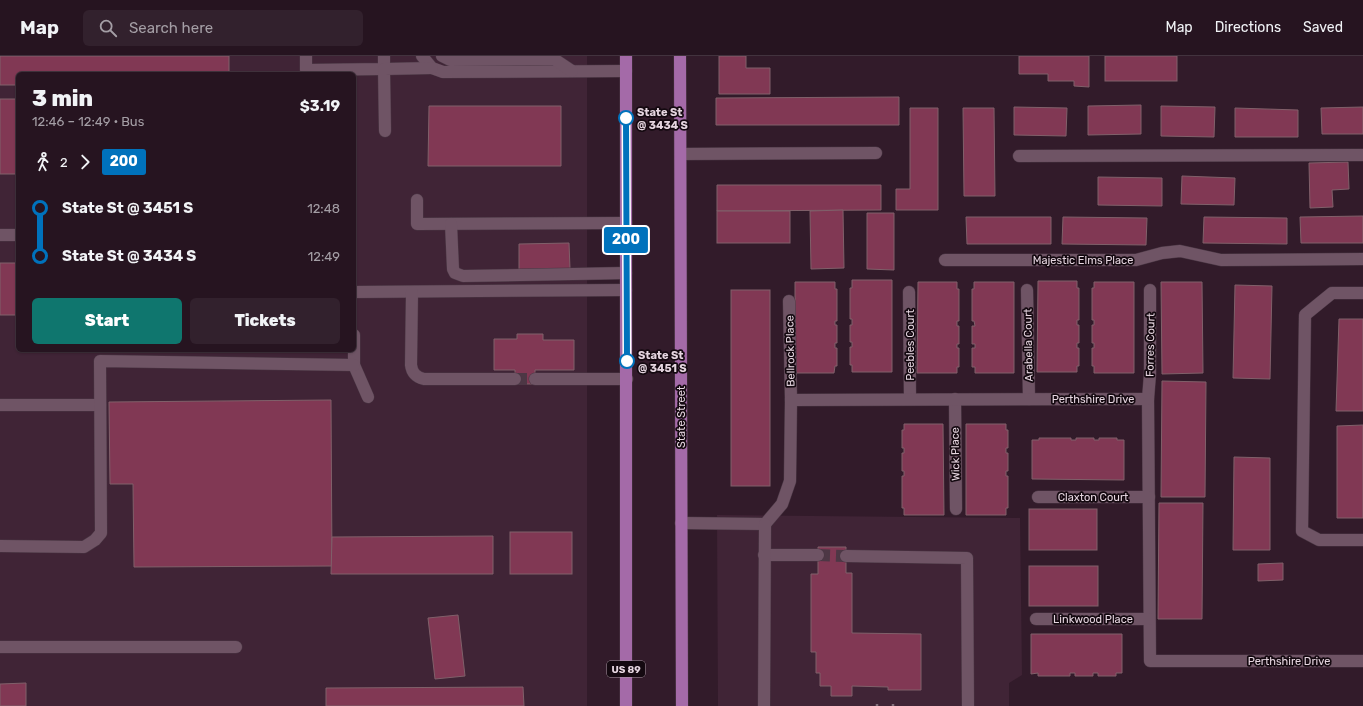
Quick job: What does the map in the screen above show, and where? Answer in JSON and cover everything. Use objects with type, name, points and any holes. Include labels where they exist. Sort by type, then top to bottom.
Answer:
[{"type":"main road","name":"US 89","points":[[626,56],[626,706]]},
{"type":"main road","name":"State Street","points":[[680,56],[682,706]]},
{"type":"street","points":[[306,56],[306,70],[432,68],[443,72],[626,71]]},
{"type":"street","points":[[384,56],[385,131]]},
{"type":"street","points":[[422,56],[432,68]]},
{"type":"street","points":[[442,56],[450,60],[554,59],[572,71]]},
{"type":"street","points":[[681,154],[876,153]]},
{"type":"street","points":[[1019,156],[1363,155]]},
{"type":"street","points":[[417,200],[417,224],[626,223]]},
{"type":"street","points":[[451,224],[453,269],[456,273],[463,276],[626,273]]},
{"type":"street","points":[[0,235],[16,235]]},
{"type":"street","name":"Majestic Elms Place","points":[[945,260],[1136,260],[1162,253],[1180,251],[1222,260],[1363,259]]},
{"type":"street","points":[[356,292],[626,290]]},
{"type":"street","name":"Arabella Court","points":[[1027,290],[1029,399]]},
{"type":"street","name":"Forres Court","points":[[1148,399],[1150,374],[1150,290]]},
{"type":"street","points":[[412,292],[411,365],[412,372],[418,378],[516,379]]},
{"type":"street","name":"Peebles Court","points":[[910,292],[910,399]]},
{"type":"street","points":[[1363,293],[1332,293],[1305,315],[1302,531],[1319,540],[1363,540]]},
{"type":"street","name":"Bellrock Place","points":[[789,301],[791,400]]},
{"type":"street","points":[[354,352],[354,365],[368,397]]},
{"type":"street","points":[[0,546],[84,547],[95,540],[101,533],[100,362],[354,365]]},
{"type":"street","points":[[535,379],[627,379]]},
{"type":"street","name":"Wick Place","points":[[955,399],[956,509]]},
{"type":"street","name":"Perthshire Drive","points":[[791,400],[1148,399],[1150,661],[1363,661]]},
{"type":"street","points":[[764,706],[765,524],[782,504],[790,481],[791,400]]},
{"type":"street","points":[[0,405],[100,405]]},
{"type":"street","name":"Claxton Court","points":[[1038,497],[1148,497]]},
{"type":"street","points":[[681,523],[765,524]]},
{"type":"street","points":[[764,555],[818,556]]},
{"type":"street","points":[[846,556],[967,558],[968,706]]},
{"type":"street","name":"Linkwood Place","points":[[1036,619],[1149,619]]},
{"type":"street","points":[[0,647],[236,646]]},
{"type":"shaded area","points":[[0,56],[587,56],[587,706],[0,706]]},
{"type":"shaded area","points":[[717,515],[1020,518],[1022,675],[1009,683],[1009,706],[718,706]]},
{"type":"building","points":[[0,56],[229,56],[229,72],[16,72],[16,85],[0,85]]},
{"type":"building","points":[[719,56],[746,56],[746,68],[770,68],[770,94],[719,94]]},
{"type":"building","points":[[1019,56],[1089,56],[1089,87],[1074,86],[1074,81],[1048,81],[1048,74],[1019,74]]},
{"type":"building","points":[[1105,56],[1177,56],[1177,81],[1105,81]]},
{"type":"building","points":[[899,97],[899,125],[716,125],[716,98]]},
{"type":"building","points":[[0,99],[16,99],[16,174],[0,174]]},
{"type":"building","points":[[1141,105],[1141,134],[1088,135],[1088,106]]},
{"type":"building","points":[[429,106],[561,106],[561,166],[428,166]]},
{"type":"building","points":[[1161,106],[1215,107],[1214,137],[1161,136]]},
{"type":"building","points":[[1014,107],[1067,108],[1066,136],[1014,135]]},
{"type":"building","points":[[1363,107],[1363,134],[1322,134],[1321,108]]},
{"type":"building","points":[[910,108],[938,108],[938,210],[896,210],[896,189],[910,189]]},
{"type":"building","points":[[963,108],[994,108],[995,196],[964,196]]},
{"type":"building","points":[[1235,108],[1298,110],[1298,137],[1235,137]]},
{"type":"building","points":[[1348,162],[1349,189],[1332,190],[1333,207],[1310,208],[1309,163]]},
{"type":"building","points":[[1182,176],[1235,178],[1234,205],[1181,204]]},
{"type":"building","points":[[1098,177],[1162,178],[1162,206],[1098,205]]},
{"type":"building","points":[[717,185],[881,185],[881,210],[717,211]]},
{"type":"building","points":[[843,210],[844,268],[811,269],[810,211]]},
{"type":"building","points":[[717,211],[790,211],[790,243],[717,243]]},
{"type":"building","points":[[867,213],[894,213],[894,270],[867,269]]},
{"type":"building","points":[[1363,216],[1363,243],[1301,243],[1300,217]]},
{"type":"building","points":[[966,217],[1051,217],[1051,244],[967,244]]},
{"type":"building","points":[[1063,217],[1147,218],[1146,245],[1062,244]]},
{"type":"building","points":[[1204,217],[1287,218],[1287,244],[1203,243]]},
{"type":"building","points":[[569,243],[570,269],[519,270],[519,244]]},
{"type":"building","points":[[0,263],[16,263],[16,315],[0,315]]},
{"type":"building","points":[[852,280],[892,280],[892,372],[852,372],[852,365],[850,365],[850,347],[852,347],[852,342],[850,342],[850,325],[852,325],[852,319],[850,319],[850,288],[852,288]]},
{"type":"building","points":[[1038,281],[1077,281],[1077,288],[1079,288],[1079,320],[1077,320],[1077,325],[1079,325],[1079,343],[1077,343],[1077,348],[1079,348],[1079,366],[1077,366],[1077,372],[1037,372]]},
{"type":"building","points":[[795,282],[835,282],[835,289],[837,289],[837,321],[835,321],[835,325],[837,325],[837,343],[835,343],[835,348],[837,348],[837,366],[835,366],[834,373],[795,373]]},
{"type":"building","points":[[918,282],[957,282],[957,289],[959,289],[959,321],[957,321],[957,326],[959,326],[959,344],[957,344],[957,348],[959,348],[959,367],[957,367],[957,373],[917,373]]},
{"type":"building","points":[[974,282],[1014,282],[1014,373],[975,373],[975,367],[972,367],[972,348],[975,348],[975,344],[972,344],[972,326],[975,326],[974,321],[972,321],[972,289],[974,289]]},
{"type":"building","points":[[1094,282],[1134,282],[1134,373],[1094,373],[1094,366],[1092,366],[1092,348],[1094,348],[1094,343],[1092,343],[1092,325],[1094,325],[1094,320],[1092,320],[1092,288],[1094,288]]},
{"type":"building","points":[[1161,282],[1202,282],[1203,373],[1162,374]]},
{"type":"building","points":[[1235,285],[1272,286],[1270,379],[1233,378]]},
{"type":"building","points":[[731,290],[770,290],[770,486],[731,486]]},
{"type":"building","points":[[1339,319],[1363,319],[1363,411],[1336,411]]},
{"type":"building","points":[[517,334],[543,334],[543,340],[574,340],[574,370],[535,370],[535,384],[515,384],[515,370],[494,370],[494,339],[517,339]]},
{"type":"building","points":[[1162,381],[1206,382],[1205,497],[1161,497]]},
{"type":"building","points":[[331,400],[332,566],[134,567],[133,484],[110,484],[109,402]]},
{"type":"building","points":[[904,424],[943,424],[944,515],[904,515],[904,508],[902,508],[902,476],[904,476],[904,471],[902,471],[902,453],[904,453],[904,448],[902,448],[902,430],[904,430]]},
{"type":"building","points":[[966,424],[1006,424],[1006,430],[1008,430],[1008,448],[1006,448],[1006,453],[1008,453],[1008,471],[1006,471],[1006,476],[1008,476],[1008,508],[1006,508],[1006,515],[966,515]]},
{"type":"building","points":[[1363,425],[1363,518],[1337,518],[1337,426]]},
{"type":"building","points":[[1039,438],[1071,438],[1071,440],[1076,440],[1076,438],[1094,438],[1094,440],[1099,440],[1099,438],[1117,438],[1117,440],[1124,440],[1124,480],[1032,479],[1032,440],[1039,440]]},
{"type":"building","points":[[1234,457],[1270,458],[1270,550],[1233,550]]},
{"type":"building","points":[[1159,503],[1203,503],[1202,619],[1158,619]]},
{"type":"building","points":[[1029,509],[1097,509],[1097,550],[1029,550]]},
{"type":"building","points":[[510,532],[572,532],[572,574],[510,574]]},
{"type":"building","points":[[493,536],[493,574],[331,574],[332,537]]},
{"type":"building","points":[[818,547],[846,547],[846,573],[852,573],[852,633],[921,634],[921,690],[888,690],[888,687],[852,686],[852,696],[831,696],[831,686],[820,686],[820,673],[816,673],[816,652],[811,652],[811,574],[818,574]]},
{"type":"building","points":[[1283,563],[1283,580],[1258,581],[1258,564]]},
{"type":"building","points":[[1029,566],[1098,566],[1098,606],[1029,606]]},
{"type":"building","points":[[458,615],[465,676],[435,679],[428,618]]},
{"type":"building","points":[[1031,634],[1122,634],[1122,673],[1116,673],[1116,676],[1098,676],[1098,673],[1093,673],[1093,676],[1075,676],[1075,673],[1070,673],[1070,676],[1038,676],[1038,673],[1031,674]]},
{"type":"building","points":[[26,683],[26,706],[0,706],[0,684]]},
{"type":"building","points":[[523,687],[524,706],[326,706],[326,688]]},
{"type":"tunnel","points":[[515,379],[535,379]]},
{"type":"tunnel","points":[[818,555],[846,556]]},
{"type":"bus line","name":"200","points":[[626,118],[627,361]]},
{"type":"place","name":"State St @ 3434 S","points":[[626,118]]},
{"type":"place","name":"State St @ 3451 S","points":[[627,361]]}]
